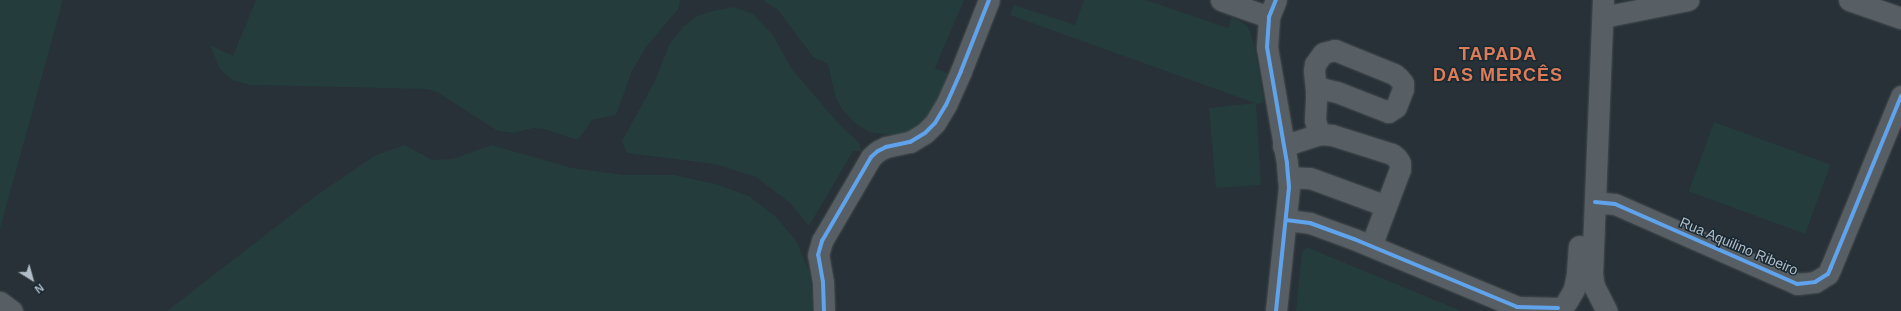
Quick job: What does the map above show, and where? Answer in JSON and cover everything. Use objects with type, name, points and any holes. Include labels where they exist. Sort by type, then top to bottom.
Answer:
[{"type":"street","points":[[824,311],[824,289],[818,255],[822,241],[871,157],[886,147],[910,142],[925,133],[935,123],[946,105],[961,71],[989,0]]},
{"type":"street","points":[[1221,0],[1272,9],[1267,47],[1288,177],[1289,197],[1276,311]]},
{"type":"street","points":[[1560,307],[1574,289],[1578,273],[1590,0]]},
{"type":"street","points":[[1607,311],[1594,286],[1592,274],[1603,8],[1688,0]]},
{"type":"street","points":[[1849,0],[1901,18]]},
{"type":"street","points":[[1316,90],[1315,120],[1319,134]]},
{"type":"street","name":"Rua Aquilino Ribeiro","points":[[1595,202],[1615,204],[1798,284],[1815,282],[1828,274],[1901,96]]},
{"type":"street","points":[[1283,146],[1319,134],[1332,135],[1392,154],[1397,158],[1400,163],[1400,169],[1371,246]]},
{"type":"street","points":[[1288,177],[1310,178],[1386,206]]},
{"type":"street","points":[[1286,220],[1310,223],[1371,246],[1519,309],[1560,307],[1584,300],[1593,302],[1607,311]]},
{"type":"street","points":[[0,302],[12,311]]},
{"type":"green space","points":[[0,0],[63,0],[0,229]]},
{"type":"green space","points":[[256,0],[682,0],[680,1],[679,8],[646,47],[632,71],[616,115],[592,120],[578,140],[544,129],[533,128],[514,133],[498,131],[437,92],[427,89],[251,85],[232,80],[220,69],[210,45],[233,56]]},
{"type":"green space","points":[[763,0],[964,0],[935,68],[949,74],[930,119],[921,126],[899,136],[869,132],[855,123],[842,109],[835,96],[828,64],[813,57],[779,11]]},
{"type":"green space","points":[[1084,0],[1146,0],[1228,28],[1232,17],[1246,25],[1250,31],[1255,49],[1264,103],[1256,104],[1261,185],[1216,188],[1209,108],[1255,103],[1010,15],[1014,5],[1075,25]]},
{"type":"green space","points":[[734,7],[753,14],[773,35],[791,68],[838,123],[858,142],[862,151],[853,151],[809,226],[790,203],[756,177],[715,164],[627,153],[622,141],[655,81],[669,45],[683,27],[697,16],[712,11]]},
{"type":"green space","points":[[1714,122],[1831,164],[1805,234],[1689,192]]},
{"type":"green space","points":[[405,145],[432,160],[453,159],[491,145],[572,168],[624,175],[674,175],[715,184],[749,196],[776,217],[797,242],[810,274],[813,311],[167,311],[317,195],[376,155]]},
{"type":"green space","points":[[1307,247],[1461,311],[1296,311],[1302,252]]},
{"type":"cycle path","points":[[824,311],[823,282],[818,255],[822,241],[871,157],[886,147],[910,142],[925,133],[935,123],[946,105],[961,71],[989,0]]},
{"type":"cycle path","points":[[1276,0],[1269,17],[1267,47],[1287,163],[1289,187],[1276,311]]},
{"type":"cycle path","points":[[1595,202],[1615,204],[1797,284],[1815,282],[1828,274],[1901,96]]},
{"type":"cycle path","points":[[1286,220],[1310,223],[1354,239],[1517,307],[1558,308]]},
{"type":"district","name":"TAPADA DAS MERCÊS","points":[[1498,65]]}]
